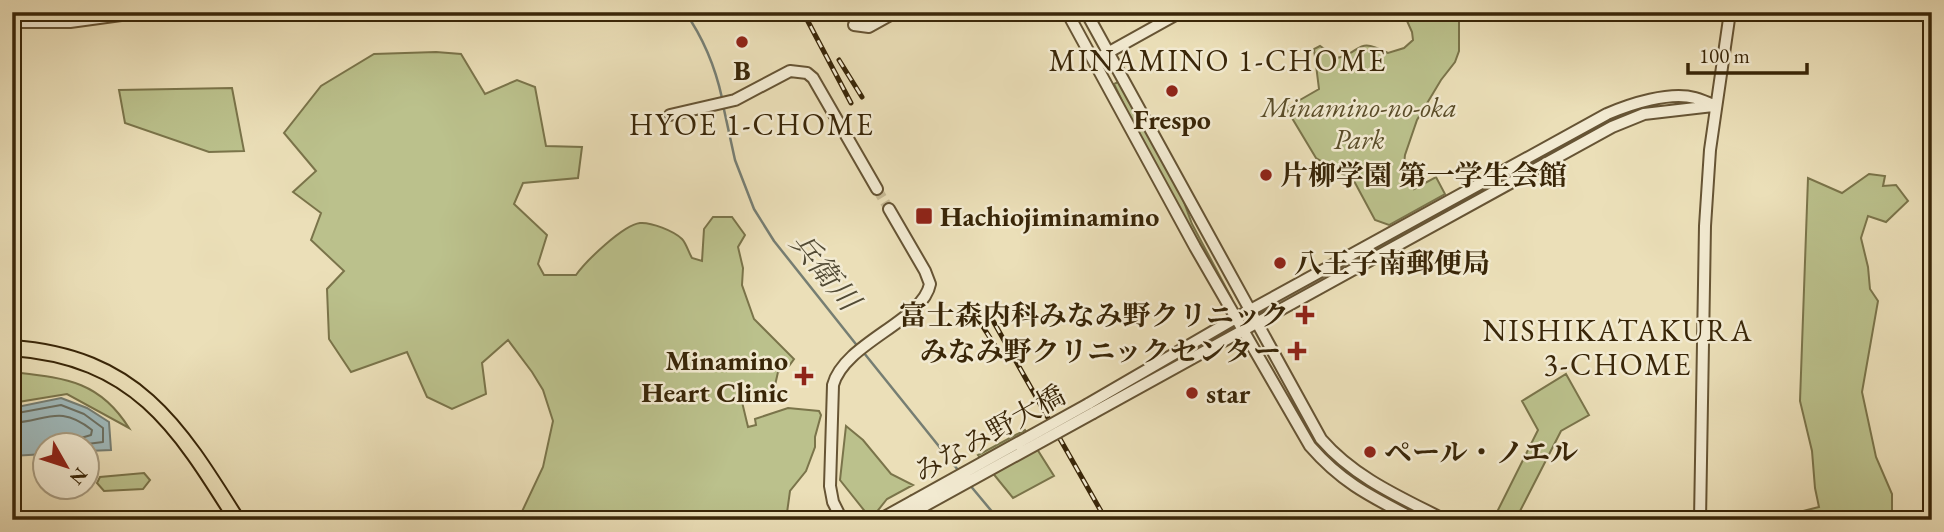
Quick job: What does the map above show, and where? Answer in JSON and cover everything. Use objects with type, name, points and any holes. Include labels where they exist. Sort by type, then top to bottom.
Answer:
[{"type":"highway","points":[[12,348],[42,351],[73,359],[107,373],[136,391],[159,410],[186,440],[237,520]]},
{"type":"street","points":[[12,22],[80,21],[143,12]]},
{"type":"street","points":[[854,25],[869,27],[895,12]]},
{"type":"street","points":[[1067,12],[1301,432],[1325,463],[1355,488],[1416,520]]},
{"type":"street","points":[[1086,12],[1313,426],[1335,454],[1362,476],[1445,520]]},
{"type":"street","points":[[1094,61],[1181,12]]},
{"type":"street","points":[[1700,520],[1705,226],[1716,106],[1730,12]]},
{"type":"street","points":[[670,115],[730,102],[790,71],[807,73],[813,78],[877,189]]},
{"type":"street","points":[[1090,409],[1236,318],[1622,108],[1671,97],[1692,97],[1716,106]]},
{"type":"street","points":[[1090,409],[1243,330],[1612,127],[1644,114],[1716,106]]},
{"type":"street","points":[[842,520],[830,486],[832,384],[840,367],[922,301],[930,284],[889,209]]},
{"type":"street","name":"みなみ野大橋","points":[[915,505],[1090,409]]},
{"type":"street","points":[[879,520],[915,505]]},
{"type":"street","points":[[899,520],[915,505]]},
{"type":"green space","name":"Minamino-no-oka Park","points":[[1403,12],[1463,12],[1459,21],[1459,51],[1455,62],[1417,120],[1404,164],[1414,189],[1436,177],[1445,194],[1389,225],[1375,220],[1354,181],[1316,158],[1286,108],[1319,89],[1314,49],[1320,46],[1337,58],[1364,46],[1388,53],[1404,48],[1413,40]]},
{"type":"green space","points":[[374,54],[461,54],[485,94],[517,80],[535,87],[546,146],[582,147],[578,178],[523,183],[514,204],[547,235],[538,264],[544,275],[576,275],[615,237],[640,223],[674,233],[683,241],[692,258],[702,261],[704,229],[713,217],[732,217],[745,235],[738,247],[743,268],[742,285],[754,319],[794,359],[789,366],[778,372],[774,390],[742,402],[748,427],[756,425],[755,419],[788,408],[819,411],[821,415],[815,447],[806,471],[790,491],[786,520],[518,520],[543,467],[553,421],[543,390],[508,340],[482,363],[486,394],[452,409],[427,397],[407,352],[351,372],[329,339],[327,289],[344,271],[311,240],[321,213],[293,192],[316,171],[284,133],[321,86]]},
{"type":"green space","points":[[1120,81],[1180,191],[1192,224],[1232,299],[1145,149],[1114,84]]},
{"type":"green space","points":[[232,88],[244,151],[209,152],[125,123],[119,90]]},
{"type":"green space","points":[[1869,174],[1885,176],[1883,186],[1896,185],[1908,201],[1886,222],[1868,216],[1861,238],[1870,289],[1878,301],[1862,392],[1876,457],[1892,494],[1892,520],[1787,520],[1787,515],[1819,507],[1812,451],[1800,401],[1808,178],[1842,193]]},
{"type":"green space","points":[[12,372],[79,384],[105,400],[129,428],[67,394],[12,403]]},
{"type":"green space","points":[[1566,374],[1589,415],[1561,431],[1519,513],[1518,520],[1493,520],[1538,430],[1522,401]]},
{"type":"green space","points":[[846,426],[863,440],[891,474],[913,485],[887,499],[871,519],[840,480]]},
{"type":"green space","points":[[1025,430],[1054,476],[1013,498],[978,455]]},
{"type":"green space","points":[[144,473],[150,480],[143,489],[104,491],[102,477]]},
{"type":"green space","points":[[76,513],[85,520],[12,520],[12,517]]},
{"type":"water","points":[[61,398],[87,408],[109,422],[111,450],[102,450],[102,430],[32,430],[32,455],[12,456],[12,408]]},
{"type":"waterway","name":"兵衛川","points":[[685,12],[708,53],[722,98]]},
{"type":"waterway","name":"兵衛川","points":[[723,105],[735,160],[754,209],[774,241],[859,348]]},
{"type":"waterway","name":"兵衛川","points":[[864,353],[958,470]]},
{"type":"waterway","name":"兵衛川","points":[[969,484],[999,520]]},
{"type":"tunnel","points":[[877,189],[889,209]]},
{"type":"railway","points":[[803,12],[851,103]]},
{"type":"railway","points":[[839,60],[862,97]]},
{"type":"railway","points":[[988,312],[1106,520]]},
{"type":"railway","points":[[978,319],[1001,355]]},
{"type":"place","name":"B","points":[[742,42]]},
{"type":"place","name":"Frespo","points":[[1172,91]]},
{"type":"place","name":"片柳学園 第一学生会館","points":[[1266,175]]},
{"type":"place","name":"Hachiojiminamino","points":[[924,216]]},
{"type":"place","name":"八王子南郵便局","points":[[1280,263]]},
{"type":"place","name":"富士森内科みなみ野クリニック","points":[[1305,315]]},
{"type":"place","name":"みなみ野クリニックセンター","points":[[1297,351]]},
{"type":"place","name":"Minamino Heart Clinic","points":[[804,376]]},
{"type":"place","name":"star","points":[[1192,393]]},
{"type":"place","name":"ペール・ノエル","points":[[1370,452]]},
{"type":"district","name":"MINAMINO 1-CHOME","points":[[1218,60]]},
{"type":"district","name":"HYOE 1-CHOME","points":[[752,124]]},
{"type":"district","name":"NISHIKATAKURA 3-CHOME","points":[[1618,347]]}]
